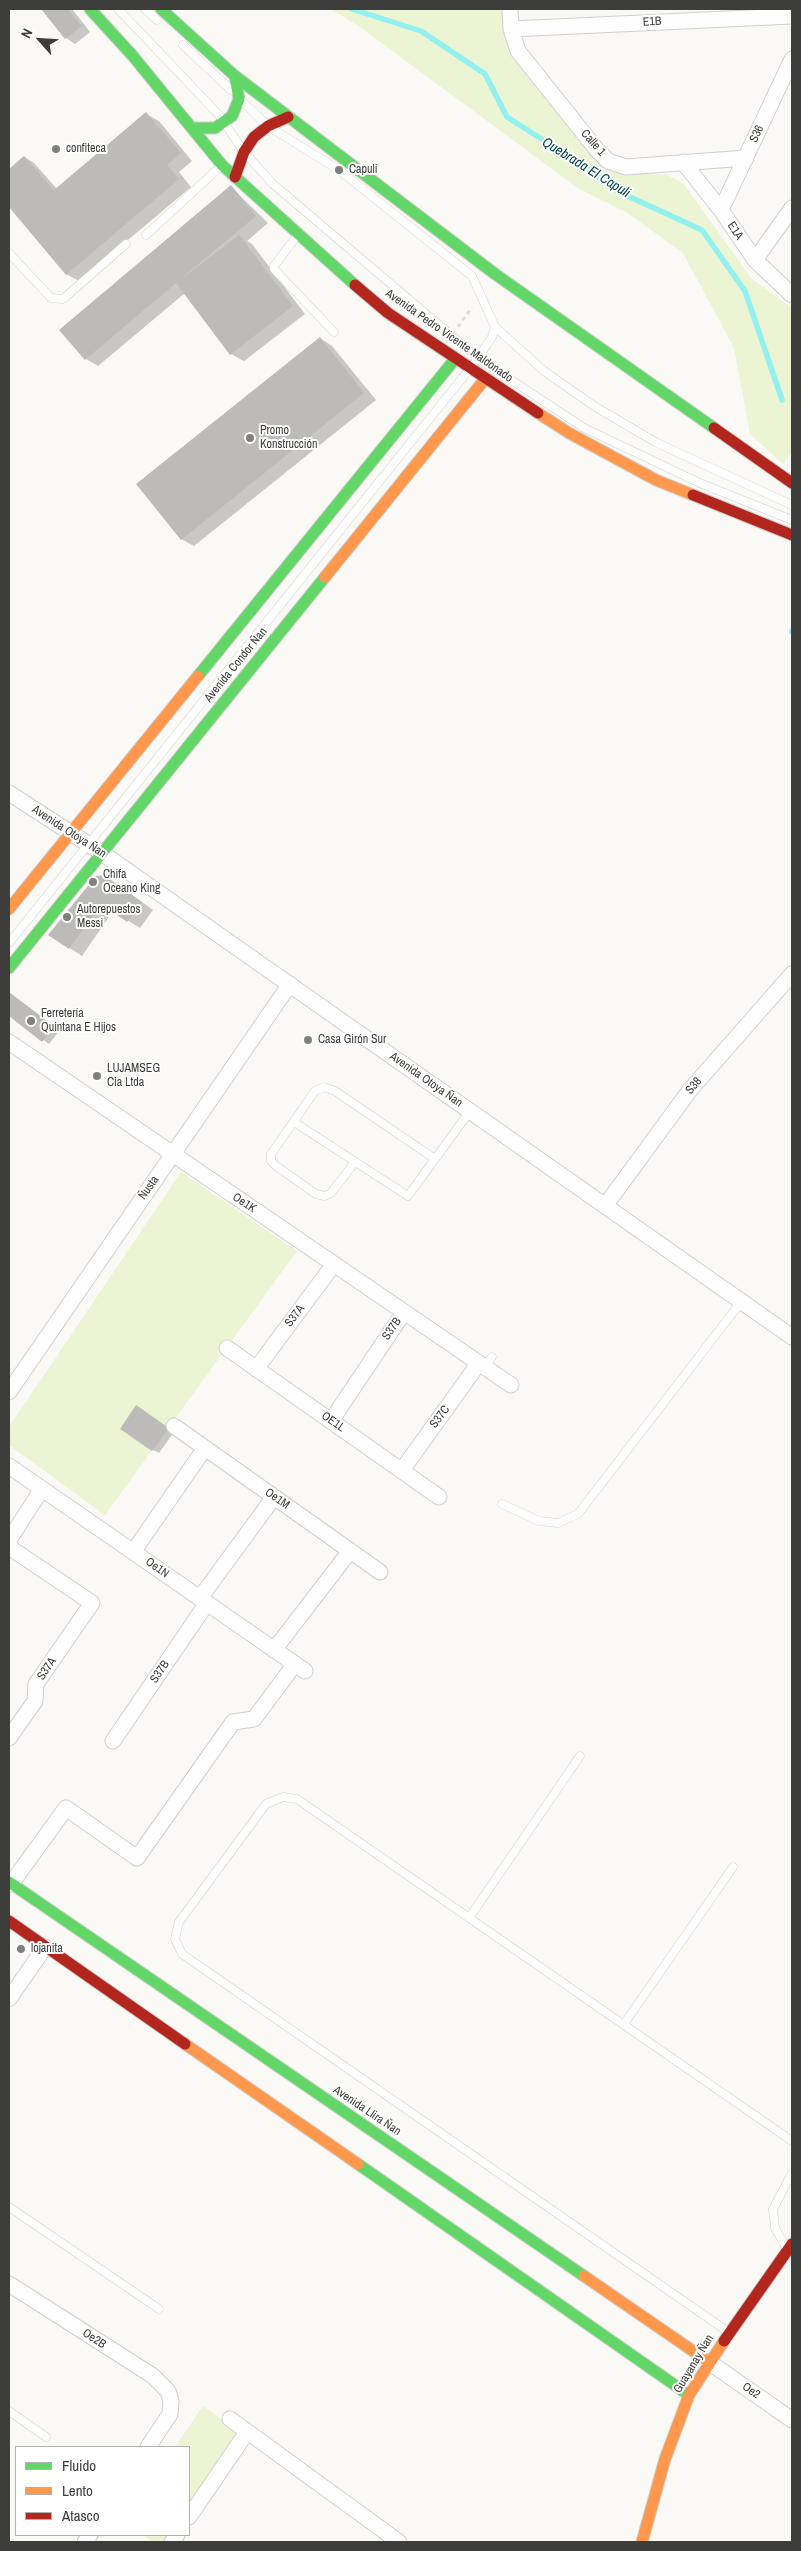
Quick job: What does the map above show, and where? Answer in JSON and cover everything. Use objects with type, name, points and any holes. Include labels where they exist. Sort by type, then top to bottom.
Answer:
[{"type":"main road","name":"Avenida Pedro Vicente Maldonado","points":[[90,9],[132,55],[222,165],[388,313],[455,358],[469,370],[569,433],[656,480],[792,535]]},
{"type":"main road","points":[[161,9],[235,76],[508,283],[790,476]]},
{"type":"main road","points":[[192,128],[215,128],[225,123],[237,108],[239,98],[235,76]]},
{"type":"main road","points":[[235,177],[244,152],[254,137],[268,126],[288,117]]},
{"type":"main road","name":"Avenida Condor Ñan","points":[[9,909],[455,358]]},
{"type":"main road","name":"Avenida Condor Ñan","points":[[9,968],[96,849],[485,379]]},
{"type":"main road","name":"Avenida Llira Ñan","points":[[10,1883],[709,2362]]},
{"type":"main road","points":[[9,1921],[689,2395]]},
{"type":"main road","name":"Guayanay Ñan","points":[[642,2542],[665,2459],[689,2395],[709,2362],[790,2247]]},
{"type":"street","name":"Calle 1","points":[[510,9],[511,29],[518,51],[597,150],[608,161],[626,167],[746,158]]},
{"type":"street","name":"E1B","points":[[511,29],[792,16]]},
{"type":"street","name":"S36","points":[[721,210],[792,58]]},
{"type":"street","name":"E1A","points":[[683,162],[721,210],[754,260],[792,295]]},
{"type":"street","points":[[754,260],[792,208]]},
{"type":"street","name":"Avenida Otoya Ñan","points":[[9,793],[96,849],[792,1337]]},
{"type":"street","name":"S38","points":[[605,1206],[690,1090],[792,974]]},
{"type":"street","name":"Ñusta","points":[[9,1392],[290,984]]},
{"type":"street","name":"Oe1K","points":[[9,1042],[404,1312],[485,1362],[511,1385]]},
{"type":"street","name":"S37A","points":[[256,1369],[334,1264]]},
{"type":"street","name":"S37B","points":[[331,1421],[404,1312]]},
{"type":"street","name":"OE1L","points":[[227,1348],[439,1497]]},
{"type":"street","name":"S37C","points":[[402,1470],[485,1362]]},
{"type":"street","name":"Oe1M","points":[[174,1426],[380,1572]]},
{"type":"street","points":[[133,1552],[205,1448]]},
{"type":"street","name":"Oe1N","points":[[9,1466],[300,1667],[254,1719],[233,1722],[137,1858],[66,1808],[10,1883]]},
{"type":"street","points":[[9,1540],[42,1489]]},
{"type":"street","name":"S37B","points":[[113,1741],[203,1601],[274,1497]]},
{"type":"street","name":"S37A","points":[[9,1547],[92,1603],[36,1684],[35,1701],[9,1738]]},
{"type":"street","points":[[274,1650],[350,1551]]},
{"type":"street","points":[[10,1995],[45,1946]]},
{"type":"street","name":"Oe2B","points":[[9,2284],[153,2376],[168,2391],[172,2401],[170,2414],[149,2446]]},
{"type":"street","name":"Oe2","points":[[709,2362],[792,2420]]},
{"type":"street","points":[[230,2419],[399,2542]]},
{"type":"street","points":[[190,2516],[247,2432]]},
{"type":"lane","points":[[118,9],[225,123],[244,152],[273,184],[478,358],[584,428],[702,484],[792,520]]},
{"type":"lane","points":[[145,9],[167,29]]},
{"type":"lane","points":[[174,36],[268,126],[339,170],[472,276],[495,327],[544,371],[594,406],[658,443],[792,505]]},
{"type":"lane","points":[[146,236],[222,165]]},
{"type":"lane","points":[[298,234],[274,266],[274,269],[334,332]]},
{"type":"lane","points":[[9,253],[51,298],[64,299],[126,244]]},
{"type":"lane","points":[[9,942],[96,849],[469,370],[492,337],[495,327]]},
{"type":"lane","points":[[354,1162],[331,1193],[325,1196],[316,1194],[271,1161],[271,1154],[316,1091],[324,1087],[335,1091],[435,1159]]},
{"type":"lane","points":[[294,1122],[408,1196],[470,1111]]},
{"type":"lane","points":[[502,1504],[539,1521],[558,1523],[578,1514],[742,1302]]},
{"type":"lane","points":[[470,1918],[580,1756]]},
{"type":"lane","points":[[730,2333],[182,1954],[175,1939],[180,1922],[266,1804],[282,1797],[297,1799],[792,2141]]},
{"type":"lane","points":[[624,2024],[733,1867]]},
{"type":"lane","points":[[790,2247],[776,2228],[773,2209],[792,2173]]},
{"type":"lane","points":[[9,2207],[159,2309]]},
{"type":"lane","points":[[9,2412],[46,2437]]},
{"type":"path","points":[[452,336],[480,295]]},
{"type":"green space","points":[[331,9],[505,9],[509,52],[600,159],[626,173],[667,175],[683,183],[752,279],[792,308],[792,452],[783,464],[750,434],[734,348],[683,253],[626,212],[579,189],[360,27]]},
{"type":"green space","points":[[181,1172],[297,1251],[105,1515],[9,1445],[9,1427]]},
{"type":"green space","points":[[203,2406],[239,2432],[190,2503],[190,2446],[176,2446]]},
{"type":"green space","points":[[144,2536],[167,2536],[163,2542],[153,2542]]},
{"type":"building","points":[[41,9],[68,9],[82,26],[65,39]]},
{"type":"building","points":[[146,112],[181,153],[167,165],[179,179],[66,275],[9,207],[9,169],[24,156],[54,190]]},
{"type":"building","points":[[231,185],[256,216],[177,282],[239,235],[293,306],[230,355],[176,283],[85,360],[59,330]]},
{"type":"building","name":"Promo Konstrucción","points":[[320,337],[364,393],[181,540],[136,484]]},
{"type":"building","points":[[104,875],[142,902],[127,922],[101,904],[69,949],[48,935],[96,876]]},
{"type":"building","name":"Ferretería Quintana E Hijos","points":[[9,992],[54,1026],[42,1042],[9,1016]]},
{"type":"building","points":[[136,1405],[169,1428],[152,1451],[120,1429]]},
{"type":"waterway","name":"Quebrada El Capuli","points":[[352,9],[421,31],[485,74],[507,117],[567,155],[619,192],[702,230],[745,291],[782,400]]},
{"type":"traffic: fast","points":[[90,9],[132,55],[222,165],[355,285]]},
{"type":"traffic: fast","points":[[161,9],[235,76],[495,274],[714,428]]},
{"type":"traffic: fast","points":[[192,128],[215,128],[232,116],[239,99],[235,76]]},
{"type":"traffic: fast","points":[[198,676],[455,359]]},
{"type":"traffic: fast","points":[[9,968],[325,577]]},
{"type":"traffic: fast","points":[[9,1882],[584,2276]]},
{"type":"traffic: fast","points":[[358,2164],[689,2395]]},
{"type":"traffic: slow","points":[[325,577],[485,379]]},
{"type":"traffic: slow","points":[[538,413],[569,433],[656,480],[693,495]]},
{"type":"traffic: slow","points":[[9,909],[198,676]]},
{"type":"traffic: slow","points":[[185,2044],[358,2164]]},
{"type":"traffic: slow","points":[[584,2276],[709,2362]]},
{"type":"traffic: slow","points":[[642,2542],[665,2459],[689,2395],[724,2341]]},
{"type":"traffic: jam","points":[[235,177],[244,152],[254,137],[268,126],[288,117]]},
{"type":"traffic: jam","points":[[355,285],[388,313],[538,413]]},
{"type":"traffic: jam","points":[[714,428],[792,483]]},
{"type":"traffic: jam","points":[[693,495],[792,535]]},
{"type":"traffic: jam","points":[[9,1921],[185,2044]]},
{"type":"traffic: jam","points":[[724,2341],[792,2244]]},
{"type":"place","name":"confiteca","points":[[56,149]]},
{"type":"place","name":"Capuli","points":[[339,170]]},
{"type":"place","name":"Promo Konstrucción","points":[[250,438]]},
{"type":"place","name":"Chifa Oceano King","points":[[93,882]]},
{"type":"place","name":"Autorepuestos Messi","points":[[67,917]]},
{"type":"place","name":"Ferretería Quintana E Hijos","points":[[31,1021]]},
{"type":"place","name":"Casa Girón Sur","points":[[308,1040]]},
{"type":"place","name":"LUJAMSEG Cia Ltda","points":[[97,1076]]},
{"type":"place","name":"lojanita","points":[[21,1949]]}]
